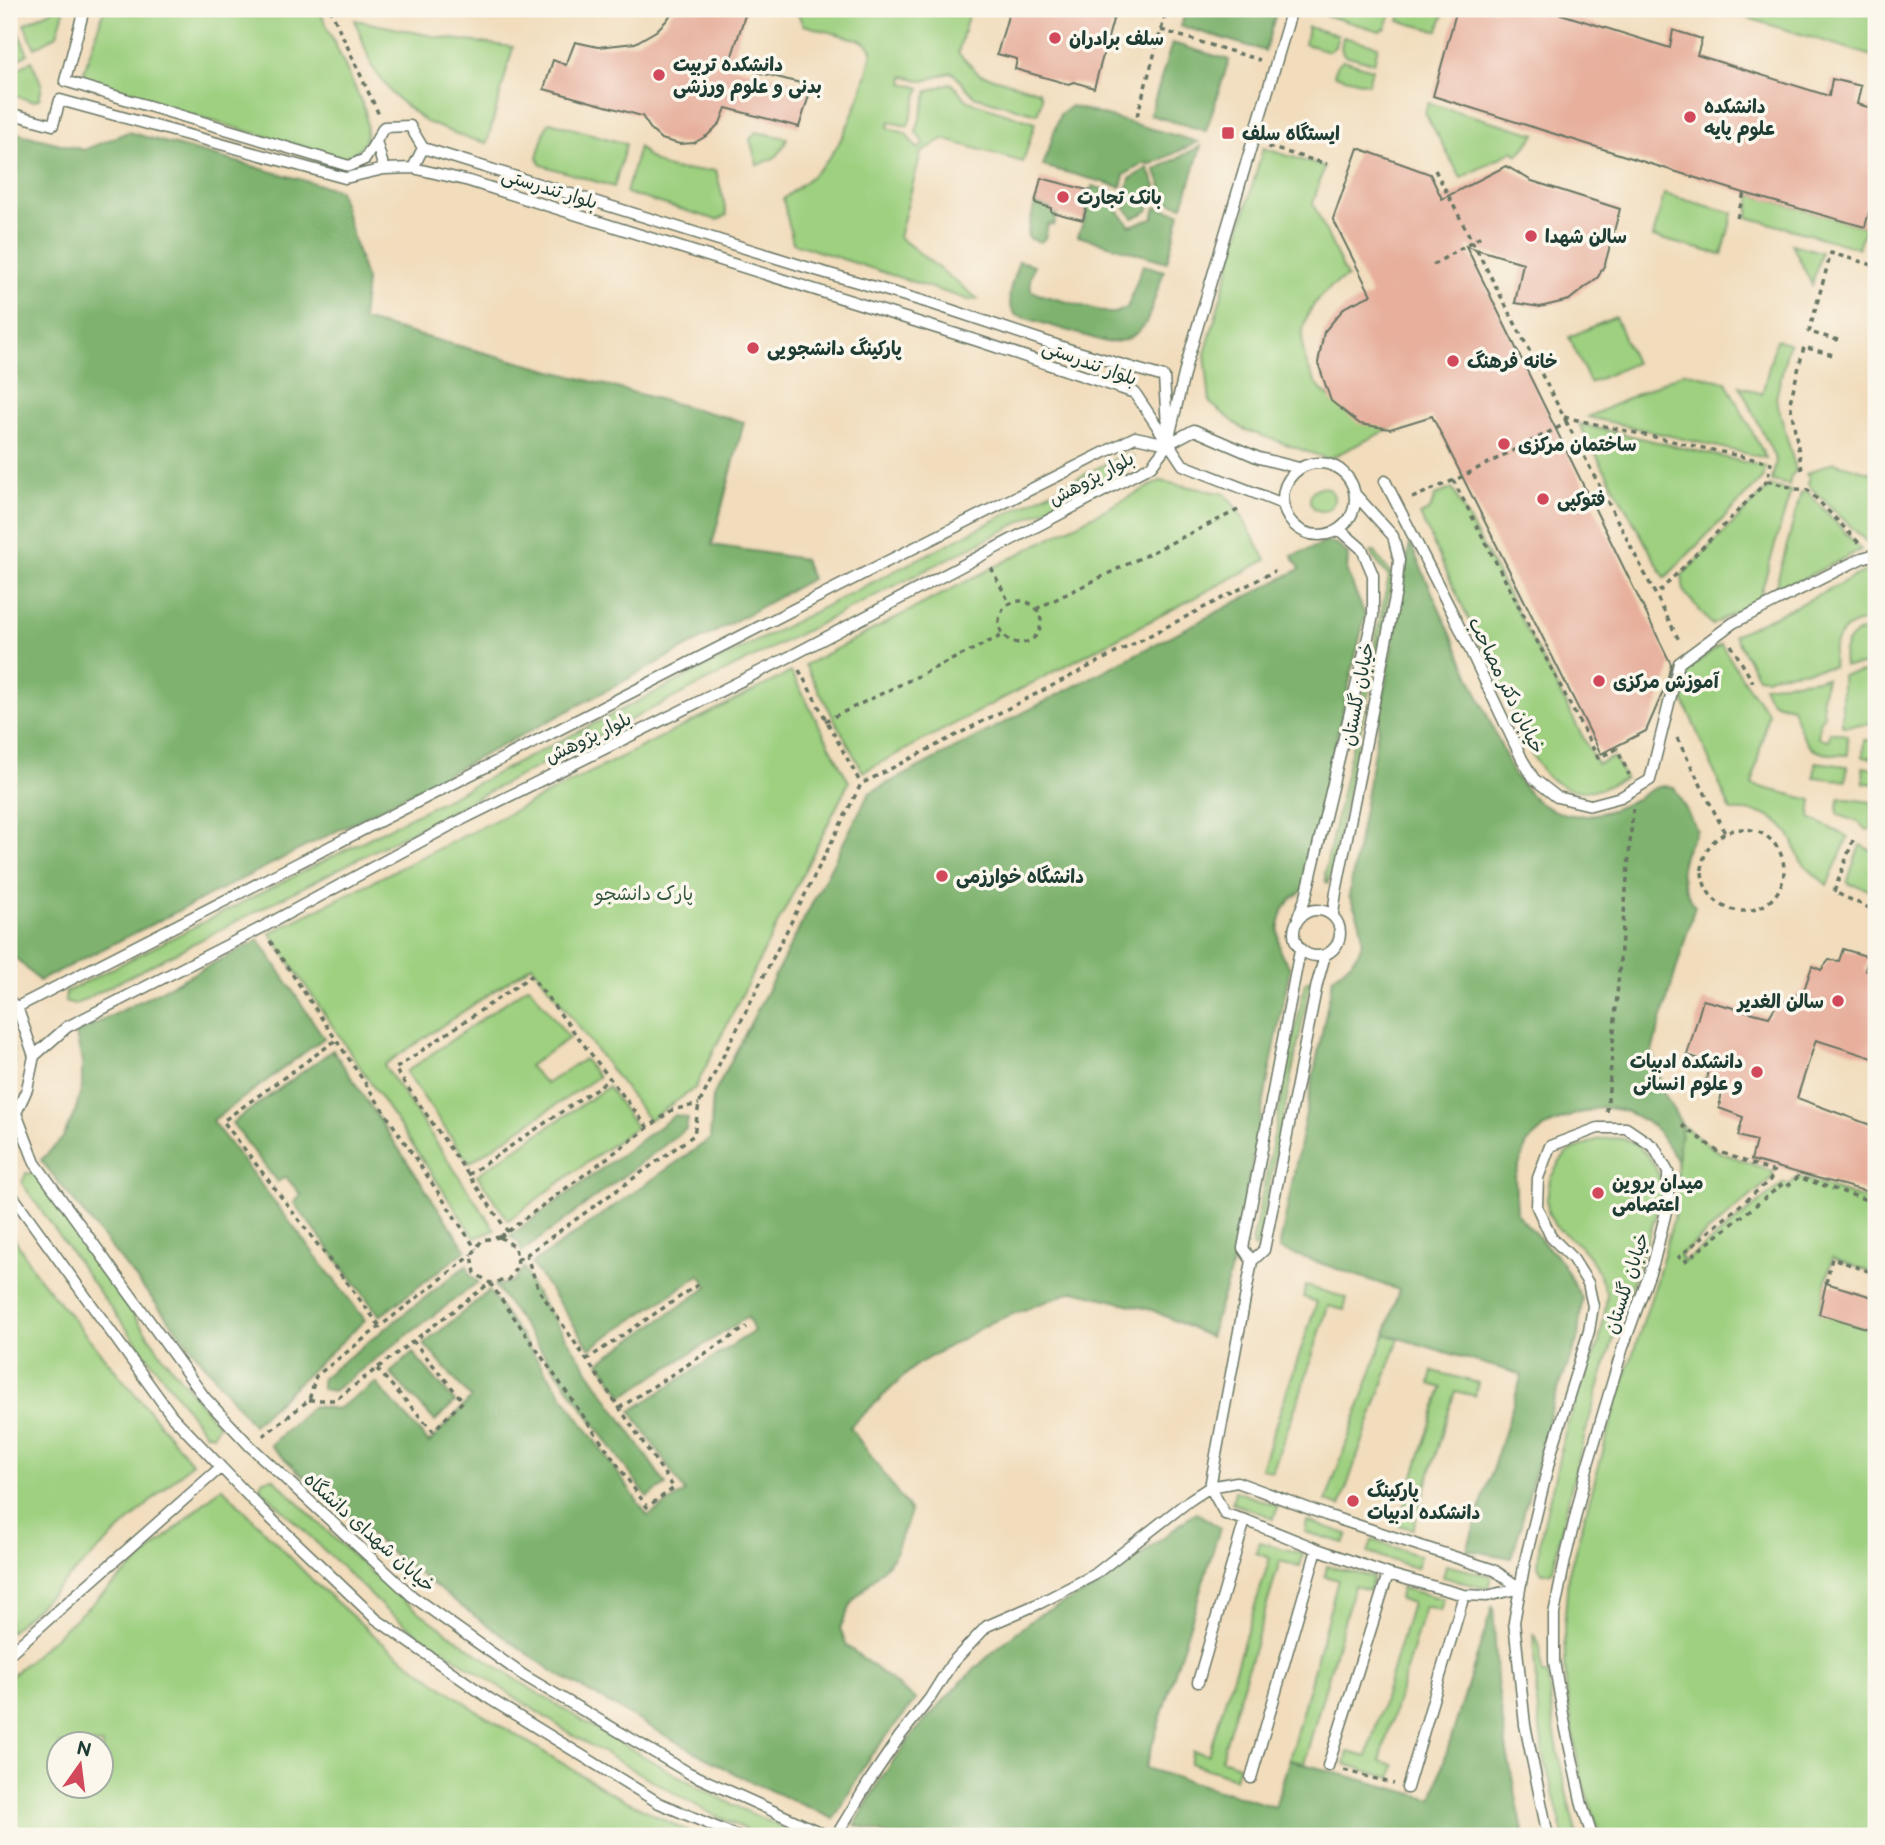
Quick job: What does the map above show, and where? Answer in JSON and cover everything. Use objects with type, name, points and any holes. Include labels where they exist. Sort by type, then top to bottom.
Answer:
[{"type":"lane","points":[[9,113],[53,125],[60,100],[345,178],[384,169],[413,169],[423,148],[410,126],[384,127],[365,159],[349,166],[65,81],[85,9]]},
{"type":"lane","points":[[1283,504],[1183,465],[1168,444],[1187,362],[1292,9]]},
{"type":"lane","points":[[376,141],[384,169]]},
{"type":"lane","name":"بلوار تندرستی","points":[[423,148],[783,260],[933,303],[1068,349],[1164,377],[1168,444]]},
{"type":"lane","name":"بلوار تندرستی","points":[[413,169],[469,181],[1135,393],[1168,444]]},
{"type":"lane","points":[[1168,444],[1194,430],[1259,458],[1299,468]]},
{"type":"lane","name":"بلوار پژوهش","points":[[13,1004],[1135,437],[1168,444],[1151,466],[792,656],[451,825],[261,928],[67,1027],[34,1056]]},
{"type":"lane","points":[[1309,464],[1329,464],[1339,468],[1347,475],[1355,494],[1353,514],[1347,523],[1330,534],[1309,534],[1300,529],[1292,523],[1283,504],[1286,484],[1299,468],[1309,464]]},
{"type":"lane","name":"خیابان دکتر مصاحب","points":[[1385,481],[1534,779],[1557,797],[1591,806],[1621,797],[1635,789]]},
{"type":"lane","name":"خیابان گلستان","points":[[1333,914],[1396,592],[1399,560],[1393,536],[1355,494]]},
{"type":"lane","name":"خیابان گلستان","points":[[1298,917],[1306,896],[1373,616],[1373,575],[1362,549],[1339,529]]},
{"type":"lane","points":[[1635,789],[1650,780],[1679,663],[1733,623],[1873,554]]},
{"type":"lane","points":[[1315,908],[1333,914],[1341,929],[1338,945],[1325,955],[1311,956],[1300,950],[1294,939],[1293,928],[1298,917],[1315,908]]},
{"type":"lane","points":[[1252,1261],[1243,1248],[1300,950]]},
{"type":"lane","points":[[1325,955],[1264,1250],[1252,1261],[1210,1488],[1225,1514],[1388,1574],[1464,1595],[1488,1596],[1520,1588]]},
{"type":"lane","points":[[9,1122],[27,1089],[34,1056],[13,1004]]},
{"type":"lane","name":"خیابان شهدای دانشگاه","points":[[16,1113],[36,1163],[205,1398],[250,1447],[412,1596],[523,1675],[689,1773],[828,1836]]},
{"type":"lane","name":"خیابان گلستان","points":[[1548,1836],[1525,1725],[1514,1622],[1552,1450],[1589,1331],[1593,1306],[1588,1283],[1573,1259],[1551,1237],[1537,1207],[1538,1178],[1550,1146],[1598,1128],[1626,1128],[1654,1147],[1668,1172],[1668,1203],[1654,1261],[1623,1347],[1588,1464],[1555,1614],[1554,1661],[1582,1805],[1592,1836]]},
{"type":"lane","points":[[9,1191],[172,1416],[262,1510],[376,1619],[490,1699],[659,1802],[737,1836]]},
{"type":"lane","points":[[9,1654],[221,1467]]},
{"type":"lane","points":[[836,1836],[870,1780],[930,1698],[952,1662],[987,1626],[1040,1604],[1094,1576],[1210,1488],[1237,1482],[1494,1570],[1520,1588]]},
{"type":"lane","points":[[1198,1682],[1245,1520]]},
{"type":"lane","points":[[1251,1778],[1317,1549]]},
{"type":"lane","points":[[1328,1766],[1388,1574]]},
{"type":"lane","points":[[1406,1787],[1464,1595]]},
{"type":"path","points":[[330,9],[384,127]]},
{"type":"path","points":[[1137,116],[1167,9]]},
{"type":"path","points":[[1161,30],[1275,64]]},
{"type":"path","points":[[1252,143],[1327,164]]},
{"type":"path","points":[[1435,170],[1688,657]]},
{"type":"path","points":[[1737,218],[1744,193]]},
{"type":"path","points":[[1433,265],[1481,236]]},
{"type":"path","points":[[1838,340],[1809,332],[1832,253],[1876,266]]},
{"type":"path","points":[[1802,470],[1790,402],[1804,346],[1833,355]]},
{"type":"path","points":[[1564,416],[1771,463],[1767,481],[1656,595]]},
{"type":"path","points":[[1567,423],[1453,481],[1598,758],[1617,750],[1635,789],[1606,1128]]},
{"type":"path","points":[[1767,481],[1797,489],[1808,489],[1873,554]]},
{"type":"path","points":[[1036,609],[1238,510]]},
{"type":"path","points":[[991,568],[1010,604]]},
{"type":"path","points":[[517,1260],[694,1135],[699,1104],[861,785],[1275,571]]},
{"type":"path","points":[[1022,601],[1036,609],[1041,624],[1033,639],[1018,643],[1003,635],[999,620],[1010,604],[1022,601]]},
{"type":"path","points":[[825,721],[1003,635]]},
{"type":"path","points":[[1728,641],[1753,682]]},
{"type":"path","points":[[792,656],[861,785]]},
{"type":"path","points":[[1666,717],[1725,833]]},
{"type":"path","points":[[1735,830],[1756,831],[1771,840],[1782,855],[1785,874],[1783,884],[1764,906],[1755,910],[1734,911],[1716,902],[1705,886],[1702,865],[1704,855],[1716,838],[1725,833],[1735,830]]},
{"type":"path","points":[[1853,840],[1834,892],[1876,911]]},
{"type":"path","points":[[261,928],[476,1249]]},
{"type":"path","points":[[508,1231],[395,1069],[531,976],[648,1128]]},
{"type":"path","points":[[335,1041],[223,1121],[380,1326]]},
{"type":"path","points":[[468,1175],[610,1079]]},
{"type":"path","points":[[250,1447],[309,1399],[316,1376],[472,1255],[482,1240],[500,1237],[672,1110],[699,1104]]},
{"type":"path","points":[[1682,1125],[1717,1151],[1774,1172],[1770,1180],[1679,1257],[1684,1262],[1784,1183],[1788,1185],[1798,1177],[1876,1203]]},
{"type":"path","points":[[309,1399],[335,1401],[490,1283],[508,1280],[518,1265],[515,1247],[500,1237]]},
{"type":"path","points":[[472,1255],[475,1273],[490,1283],[647,1507],[674,1488],[539,1290],[526,1255]]},
{"type":"path","points":[[1826,1283],[1832,1258],[1876,1274]]},
{"type":"path","points":[[586,1360],[699,1284]]},
{"type":"path","points":[[619,1408],[747,1327]]},
{"type":"path","points":[[1869,1329],[1876,1372]]},
{"type":"path","points":[[377,1369],[433,1431],[463,1401],[413,1341]]},
{"type":"path","points":[[1328,1766],[1406,1787]]},
{"type":"green space","points":[[55,9],[64,11],[57,35],[35,48],[24,24]]},
{"type":"green space","points":[[104,9],[319,9],[365,110],[367,127],[362,146],[342,158],[85,85],[82,77]]},
{"type":"green space","points":[[800,9],[970,9],[958,53],[979,74],[1038,91],[1040,94],[1041,102],[1037,114],[974,96],[952,72],[924,81],[904,76],[903,83],[920,88],[908,126],[889,122],[888,128],[905,133],[918,149],[924,144],[916,132],[928,91],[951,83],[968,101],[1035,123],[1023,162],[943,139],[921,153],[899,237],[978,299],[969,300],[793,243],[783,199],[819,169],[836,147],[856,107],[872,50],[860,40],[803,25],[798,14]]},
{"type":"green space","points":[[1186,9],[1263,9],[1276,13],[1265,51],[1181,26]]},
{"type":"green space","points":[[1318,9],[1392,9],[1386,28],[1380,31],[1317,13]]},
{"type":"green space","points":[[1403,9],[1445,9],[1438,31],[1399,21]]},
{"type":"green space","points":[[1718,9],[1867,9],[1876,12],[1876,57]]},
{"type":"green space","points":[[355,20],[437,37],[513,47],[487,143],[426,122],[394,96],[372,67]]},
{"type":"green space","points":[[1308,27],[1338,35],[1335,47],[1329,51],[1305,44]]},
{"type":"green space","points":[[16,28],[28,54],[9,64],[9,32]]},
{"type":"green space","points":[[1343,37],[1378,46],[1374,63],[1344,55],[1341,49]]},
{"type":"green space","points":[[1172,43],[1229,60],[1206,131],[1150,115]]},
{"type":"green space","points":[[1343,60],[1372,69],[1368,84],[1334,75],[1337,65]]},
{"type":"green space","points":[[32,61],[42,86],[39,99],[32,101],[9,94],[9,74]]},
{"type":"green space","points":[[1428,103],[1536,134],[1518,155],[1513,151],[1461,178],[1425,113]]},
{"type":"green space","points":[[1071,106],[1198,142],[1152,164],[1145,163],[1124,175],[1121,187],[1043,166],[1060,114]]},
{"type":"green space","points":[[550,122],[626,144],[614,187],[541,165],[537,157]]},
{"type":"green space","points":[[9,131],[84,150],[128,132],[339,190],[366,281],[362,320],[744,422],[712,545],[804,559],[811,579],[428,784],[39,981],[9,955],[9,191],[18,167],[9,163]]},
{"type":"green space","points":[[756,132],[787,138],[776,156],[757,165],[750,139]]},
{"type":"green space","points":[[1201,146],[1183,206],[1159,199],[1162,186],[1155,170]]},
{"type":"green space","points":[[639,147],[655,162],[673,169],[716,170],[727,215],[717,220],[626,193]]},
{"type":"green space","points":[[1263,148],[1324,167],[1313,204],[1347,277],[1315,303],[1304,326],[1304,352],[1314,380],[1332,398],[1416,416],[1328,459],[1243,429],[1210,403],[1205,354]]},
{"type":"green space","points":[[1148,168],[1156,186],[1148,211],[1133,218],[1123,204],[1130,179]]},
{"type":"green space","points":[[1092,186],[1119,194],[1116,208],[1130,226],[1153,218],[1156,207],[1180,213],[1167,262],[1078,236]]},
{"type":"green space","points":[[1664,194],[1733,213],[1722,255],[1653,237]]},
{"type":"green space","points":[[1752,195],[1865,227],[1858,248],[1747,217]]},
{"type":"green space","points":[[1035,203],[1057,213],[1054,225],[1048,224],[1045,238],[1041,242],[1030,239],[1027,235]]},
{"type":"green space","points":[[1792,244],[1821,252],[1812,285]]},
{"type":"green space","points":[[1019,261],[1034,265],[1030,279],[1031,290],[1108,313],[1127,308],[1143,265],[1164,271],[1143,327],[1130,338],[1106,342],[1016,315],[1009,296]]},
{"type":"green space","points":[[1615,317],[1635,363],[1590,383],[1569,337]]},
{"type":"green space","points":[[1776,340],[1789,343],[1776,398],[1796,471],[1791,476],[1789,485],[1772,481],[1776,460],[1740,386],[1762,394]]},
{"type":"green space","points":[[1684,372],[1726,382],[1766,458],[1588,417]]},
{"type":"green space","points":[[1579,424],[1766,467],[1762,479],[1665,578]]},
{"type":"green space","points":[[1123,455],[1133,456],[1131,466],[74,1005],[65,1002],[66,992]]},
{"type":"green space","points":[[1833,462],[1876,474],[1876,543],[1870,545],[1808,485],[1809,478],[1806,474]]},
{"type":"green space","points":[[1160,481],[1225,494],[1238,510],[1266,560],[863,772],[805,665]]},
{"type":"green space","points":[[1770,486],[1791,491],[1759,599],[1712,625],[1684,592],[1682,575]]},
{"type":"green space","points":[[1322,487],[1330,491],[1334,499],[1330,507],[1322,511],[1314,507],[1310,499],[1314,491]]},
{"type":"green space","points":[[1452,488],[1597,764],[1614,757],[1625,778],[1601,789],[1568,789],[1547,777],[1532,755],[1420,515],[1430,510],[1435,496]]},
{"type":"green space","points":[[1807,491],[1861,550],[1774,593],[1801,493]]},
{"type":"green space","points":[[1327,542],[1337,544],[1348,555],[1347,572],[1365,615],[1323,796],[1305,889],[1292,898],[1283,910],[1278,930],[1280,952],[1290,968],[1230,1273],[1210,1337],[1152,1310],[1074,1291],[992,1322],[916,1365],[850,1427],[911,1512],[893,1558],[853,1601],[840,1628],[847,1646],[916,1700],[868,1759],[834,1819],[747,1780],[552,1671],[393,1554],[330,1501],[270,1445],[313,1406],[337,1409],[376,1383],[429,1443],[471,1398],[424,1344],[489,1291],[648,1516],[685,1492],[631,1411],[754,1331],[748,1317],[623,1396],[599,1362],[708,1287],[700,1275],[590,1348],[532,1264],[710,1139],[713,1096],[869,793],[1300,569],[1292,556]]},
{"type":"green space","points":[[1410,543],[1514,775],[1536,800],[1560,813],[1597,814],[1622,806],[1657,787],[1674,787],[1697,830],[1686,850],[1681,868],[1684,885],[1695,906],[1652,1051],[1663,1092],[1682,1125],[1677,1160],[1654,1126],[1626,1111],[1601,1107],[1545,1127],[1527,1143],[1515,1177],[1517,1214],[1561,1261],[1582,1298],[1578,1338],[1553,1403],[1512,1558],[1467,1550],[1522,1375],[1385,1334],[1399,1290],[1279,1249],[1333,977],[1354,959],[1362,941],[1360,921],[1349,896]]},
{"type":"green space","points":[[1371,552],[1375,552],[1393,577],[1328,883],[1325,872],[1389,577]]},
{"type":"green space","points":[[1876,567],[1876,592],[1872,597],[1875,622],[1856,624],[1842,633],[1834,648],[1833,667],[1758,677],[1734,635]]},
{"type":"green space","points":[[1870,630],[1870,665],[1844,666],[1845,647],[1848,642],[1857,634]]},
{"type":"green space","points":[[1721,644],[1768,713],[1752,785],[1812,800],[1810,818],[1848,837],[1827,885],[1801,861],[1792,839],[1779,823],[1757,812],[1731,811],[1680,692],[1688,670]]},
{"type":"green space","points":[[1871,671],[1872,724],[1842,726],[1842,675]]},
{"type":"green space","name":"پارک دانشجو","points":[[791,672],[849,782],[695,1088],[649,1120],[532,965],[384,1065],[495,1230],[475,1238],[270,933]]},
{"type":"green space","points":[[1826,678],[1822,697],[1824,716],[1820,722],[1818,738],[1829,740],[1830,732],[1847,735],[1848,755],[1814,750],[1804,738],[1792,707],[1773,702],[1763,686]]},
{"type":"green space","points":[[1864,740],[1876,740],[1876,758],[1863,757]]},
{"type":"green space","points":[[1816,762],[1847,766],[1846,781],[1814,777]]},
{"type":"green space","points":[[1863,767],[1876,769],[1876,784],[1864,783]]},
{"type":"green space","points":[[1839,798],[1871,802],[1872,829],[1867,830],[1858,822],[1839,815]]},
{"type":"green space","points":[[1860,845],[1876,853],[1876,892],[1847,883]]},
{"type":"green space","points":[[259,940],[324,1038],[212,1121],[365,1320],[253,1425],[41,1160],[62,1139],[75,1112],[82,1087],[82,1062],[76,1034]]},
{"type":"green space","points":[[1309,980],[1257,1245],[1254,1248],[1252,1244],[1305,983]]},
{"type":"green space","points":[[529,986],[569,1038],[529,1066],[546,1084],[584,1059],[598,1077],[469,1163],[406,1072]]},
{"type":"green space","points":[[9,1035],[14,1063],[9,1091]]},
{"type":"green space","points":[[333,1050],[466,1250],[380,1316],[294,1203],[301,1195],[286,1177],[277,1182],[232,1123]]},
{"type":"green space","points":[[608,1087],[636,1127],[508,1220],[477,1175]]},
{"type":"green space","points":[[675,1115],[688,1118],[686,1129],[522,1252],[518,1242],[510,1236]]},
{"type":"green space","points":[[1682,1125],[1717,1151],[1774,1172],[1770,1180],[1679,1256],[1684,1262],[1784,1183],[1789,1185],[1798,1177],[1876,1203],[1876,1274],[1832,1258],[1819,1313],[1869,1329],[1876,1372],[1876,1836],[1601,1836],[1580,1775],[1566,1687],[1564,1629],[1568,1576],[1616,1405],[1657,1280],[1677,1205],[1677,1160]]},
{"type":"green space","points":[[1596,1140],[1627,1140],[1647,1155],[1660,1178],[1660,1197],[1597,1393],[1562,1525],[1553,1570],[1542,1573],[1538,1566],[1540,1540],[1566,1428],[1599,1342],[1607,1295],[1591,1259],[1580,1246],[1555,1226],[1548,1212],[1550,1179],[1568,1152]]},
{"type":"green space","points":[[26,1173],[35,1174],[166,1361],[218,1425],[213,1435],[205,1433],[99,1292],[22,1183]]},
{"type":"green space","points":[[9,1230],[38,1277],[192,1463],[9,1633]]},
{"type":"green space","points":[[467,1265],[470,1275],[478,1282],[333,1391],[322,1389],[322,1378]]},
{"type":"green space","points":[[524,1267],[531,1286],[666,1485],[647,1497],[495,1286],[514,1281]]},
{"type":"green space","points":[[1306,1286],[1347,1298],[1344,1310],[1328,1306],[1272,1472],[1261,1468],[1317,1302],[1303,1297]]},
{"type":"green space","points":[[1385,1334],[1399,1338],[1340,1506],[1326,1501]]},
{"type":"green space","points":[[413,1353],[455,1402],[435,1421],[390,1373]]},
{"type":"green space","points":[[1433,1371],[1478,1383],[1475,1396],[1455,1391],[1413,1529],[1398,1525],[1442,1388],[1430,1384]]},
{"type":"green space","points":[[273,1478],[392,1590],[521,1683],[679,1776],[740,1808],[804,1836],[760,1836],[710,1813],[574,1736],[413,1630],[385,1609],[259,1487],[263,1480]]},
{"type":"green space","points":[[222,1487],[316,1584],[385,1645],[475,1710],[611,1793],[697,1836],[9,1836],[9,1678]]},
{"type":"green space","points":[[1235,1491],[1278,1506],[1274,1518],[1232,1503]]},
{"type":"green space","points":[[1196,1512],[1220,1528],[1145,1768],[1275,1807],[1289,1760],[1432,1799],[1493,1605],[1497,1680],[1507,1752],[1524,1836],[892,1836],[855,1825],[880,1780],[914,1733],[996,1649],[1038,1615],[1102,1585]]},
{"type":"green space","points":[[1307,1521],[1348,1534],[1344,1543],[1305,1532]]},
{"type":"green space","points":[[1372,1540],[1420,1556],[1416,1568],[1368,1553]]},
{"type":"green space","points":[[1260,1542],[1303,1554],[1300,1566],[1280,1561],[1221,1759],[1239,1765],[1235,1778],[1190,1763],[1193,1751],[1208,1755],[1270,1558],[1256,1553]]},
{"type":"green space","points":[[1446,1565],[1491,1576],[1488,1589],[1443,1577]]},
{"type":"green space","points":[[1327,1566],[1373,1577],[1370,1590],[1354,1586],[1304,1763],[1289,1760],[1338,1580],[1325,1576]]},
{"type":"green space","points":[[1401,1588],[1444,1599],[1440,1610],[1425,1606],[1380,1761],[1395,1765],[1391,1778],[1345,1764],[1348,1752],[1367,1757],[1412,1603],[1399,1599]]},
{"type":"green space","points":[[1533,1633],[1540,1647],[1542,1674],[1548,1674],[1559,1756],[1577,1836],[1564,1836],[1543,1753]]},
{"type":"building","name":"دانشکده تربیت بدنی و علوم ورزشی","points":[[674,9],[747,9],[729,65],[812,86],[799,127],[726,108],[720,123],[708,135],[694,143],[680,144],[661,139],[642,116],[544,89],[553,60],[566,65],[575,42],[598,47],[635,43],[656,31]]},
{"type":"building","name":"سلف برادران","points":[[1010,9],[1116,9],[1094,88],[1074,82],[1068,84],[1015,69],[1017,59],[997,54]]},
{"type":"building","name":"دانشکده علوم پایه","points":[[1457,9],[1545,9],[1670,48],[1673,30],[1702,39],[1697,55],[1829,96],[1832,79],[1861,86],[1857,104],[1876,109],[1876,186],[1865,227],[1744,193],[1433,96]]},
{"type":"building","name":"ساختمان مرکزی","points":[[1358,148],[1430,174],[1442,199],[1506,166],[1532,181],[1620,209],[1605,264],[1598,277],[1569,300],[1540,307],[1515,303],[1523,263],[1466,246],[1671,664],[1666,685],[1646,731],[1601,754],[1432,416],[1390,429],[1360,424],[1331,401],[1318,363],[1324,332],[1345,307],[1371,295],[1333,219]]},
{"type":"building","points":[[1041,178],[1091,191],[1083,220],[1051,212],[1051,208],[1035,203]]},
{"type":"building","name":"دانشکده ادبیات و علوم انسانی","points":[[1843,949],[1869,957],[1865,970],[1872,974],[1873,983],[1876,985],[1876,1059],[1816,1040],[1797,1098],[1876,1127],[1876,1194],[1751,1160],[1756,1141],[1738,1136],[1743,1117],[1719,1108],[1723,1085],[1706,1081],[1709,1062],[1687,1055],[1703,1000],[1769,1017],[1775,1007],[1804,990],[1812,966],[1821,970],[1829,960],[1839,961]]},
{"type":"building","points":[[1826,1283],[1876,1298],[1876,1331],[1819,1314]]},
{"type":"place","name":"سلف برادران","points":[[1055,38]]},
{"type":"place","name":"دانشکده تربیت بدنی و علوم ورزشی","points":[[659,75]]},
{"type":"place","name":"دانشکده علوم پایه","points":[[1690,117]]},
{"type":"place","name":"ایستگاه سلف","points":[[1228,133]]},
{"type":"place","name":"بانک تجارت","points":[[1063,197]]},
{"type":"place","name":"سالن شهدا","points":[[1531,236]]},
{"type":"place","name":"پارکینگ دانشجویی","points":[[753,348]]},
{"type":"place","name":"خانه فرهنگ","points":[[1453,361]]},
{"type":"place","name":"ساختمان مرکزی","points":[[1504,444]]},
{"type":"place","name":"فتوکپی","points":[[1543,499]]},
{"type":"place","name":"آموزش مرکزی","points":[[1599,681]]},
{"type":"place","name":"دانشگاه خوارزمی","points":[[942,876]]},
{"type":"place","name":"سالن الغدیر","points":[[1838,1001]]},
{"type":"place","name":"دانشکده ادبیات و علوم انسانی","points":[[1757,1072]]},
{"type":"place","name":"میدان پروین اعتصامی","points":[[1598,1193]]},
{"type":"place","name":"پارکینگ دانشکده ادبیات","points":[[1353,1501]]}]
